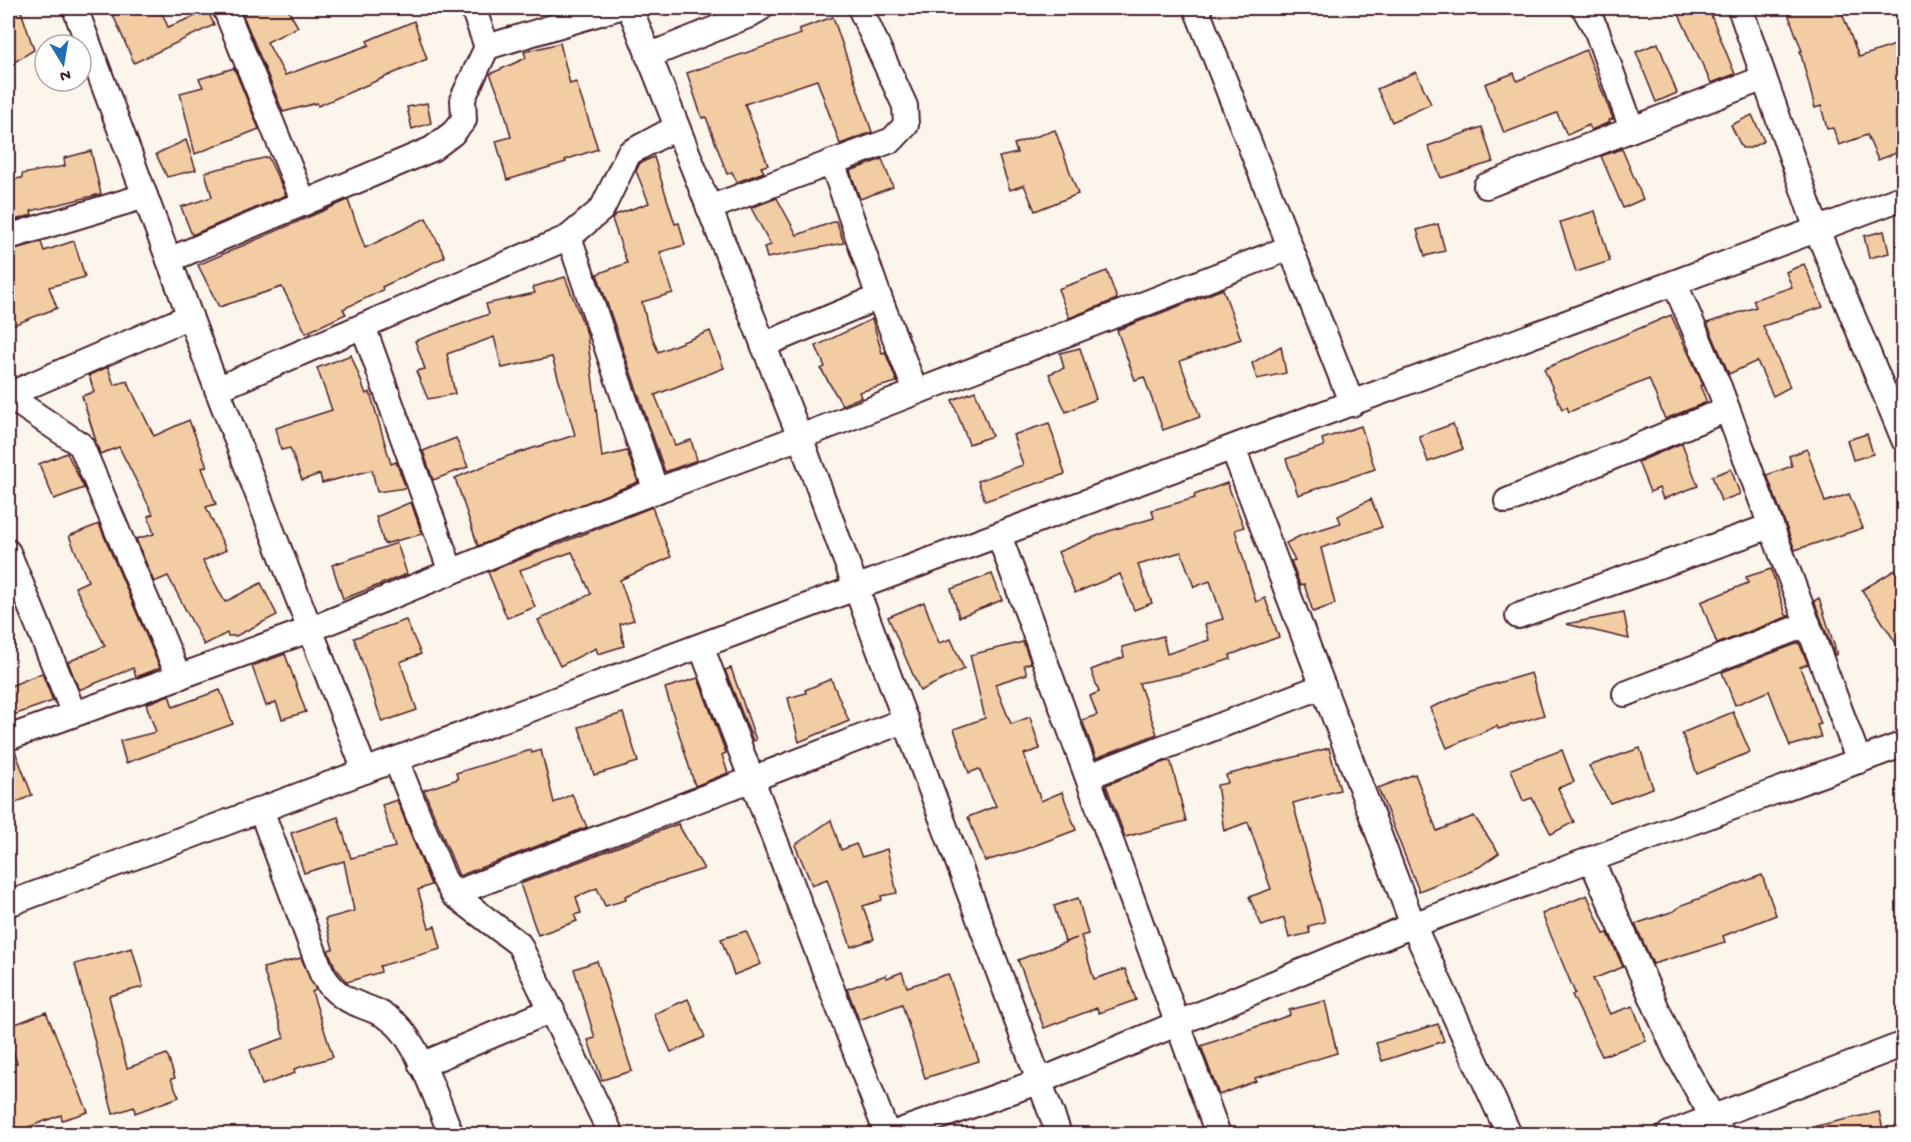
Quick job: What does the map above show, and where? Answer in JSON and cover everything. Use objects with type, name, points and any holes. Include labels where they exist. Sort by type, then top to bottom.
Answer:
[{"type":"street","points":[[75,8],[217,389],[364,771]]},
{"type":"street","points":[[225,8],[304,203]]},
{"type":"street","points":[[169,260],[432,149],[453,133],[464,120],[463,98],[487,47],[473,8]]},
{"type":"street","points":[[487,47],[616,8]]},
{"type":"street","points":[[630,8],[800,437],[1059,1134]]},
{"type":"street","points":[[648,56],[747,16],[761,8]]},
{"type":"street","points":[[709,208],[892,140],[906,125],[905,106],[860,8]]},
{"type":"street","points":[[1197,8],[1289,248],[1352,404]]},
{"type":"street","points":[[1584,8],[1596,29],[1632,129]]},
{"type":"street","points":[[1740,8],[1817,230],[1904,440]]},
{"type":"street","points":[[1486,186],[1764,78]]},
{"type":"street","points":[[217,389],[569,237],[602,209],[629,153],[677,127]]},
{"type":"street","points":[[832,162],[879,297],[916,392]]},
{"type":"street","points":[[8,237],[145,196]]},
{"type":"street","points":[[8,904],[1904,197]]},
{"type":"street","points":[[569,237],[656,490]]},
{"type":"street","points":[[8,738],[309,630],[656,490],[800,437],[1289,248]]},
{"type":"street","points":[[1675,284],[1727,409],[1859,761]]},
{"type":"street","points":[[763,345],[879,297]]},
{"type":"street","points":[[8,395],[190,316]]},
{"type":"street","points":[[363,326],[451,572]]},
{"type":"street","points":[[8,395],[81,445],[179,677]]},
{"type":"street","points":[[1507,501],[1727,409]]},
{"type":"street","points":[[1233,448],[1413,924],[1509,1134]]},
{"type":"street","points":[[1518,616],[1772,526]]},
{"type":"street","points":[[999,535],[1218,1134]]},
{"type":"street","points":[[8,552],[74,714]]},
{"type":"street","points":[[1625,694],[1808,624]]},
{"type":"street","points":[[701,646],[750,779],[890,1134],[1040,1081],[1413,924],[1904,744]]},
{"type":"street","points":[[1089,776],[1323,686]]},
{"type":"street","points":[[453,894],[906,720]]},
{"type":"street","points":[[396,760],[443,877],[453,894],[519,944],[611,1134]]},
{"type":"street","points":[[261,810],[322,974],[329,986],[339,996],[393,1021],[408,1035],[451,1134]]},
{"type":"street","points":[[1591,859],[1676,1052],[1718,1126]]},
{"type":"street","points":[[421,1065],[552,1010]]},
{"type":"street","points":[[1669,1134],[1718,1126],[1904,1044]]},
{"type":"building","points":[[8,8],[20,8],[33,51],[8,66]]},
{"type":"building","points":[[110,8],[160,8],[168,27],[208,11],[214,25],[134,63]]},
{"type":"building","points":[[240,8],[287,8],[298,27],[267,42],[285,75],[369,45],[367,41],[414,21],[427,59],[318,106],[317,103],[283,112]]},
{"type":"building","points":[[1676,8],[1708,8],[1735,74],[1711,83]]},
{"type":"building","points":[[1786,8],[1840,8],[1859,57],[1904,42],[1904,150],[1878,160],[1867,135],[1839,145],[1833,128],[1827,129],[1821,106],[1815,108],[1800,51],[1802,51]]},
{"type":"building","points":[[833,17],[872,132],[840,144],[817,80],[745,104],[768,165],[761,167],[764,172],[737,182],[732,172],[727,174],[706,117],[702,118],[687,73],[801,34],[799,29]]},
{"type":"building","points":[[560,43],[570,84],[576,82],[598,149],[565,160],[566,162],[507,180],[496,141],[511,137],[502,102],[490,74],[526,58],[524,52]]},
{"type":"building","points":[[1658,43],[1677,93],[1656,102],[1636,52]]},
{"type":"building","points":[[1586,50],[1613,119],[1591,130],[1589,125],[1567,135],[1557,113],[1504,133],[1485,84],[1514,73],[1517,81]]},
{"type":"building","points":[[234,68],[259,129],[195,154],[180,93],[203,87],[199,79]]},
{"type":"building","points":[[1416,72],[1431,104],[1392,122],[1377,89]]},
{"type":"building","points":[[427,103],[431,123],[412,129],[407,107]]},
{"type":"building","points":[[1752,115],[1764,141],[1750,148],[1742,148],[1731,125]]},
{"type":"building","points":[[1482,127],[1493,162],[1441,178],[1428,146]]},
{"type":"building","points":[[1055,130],[1078,194],[1035,211],[1024,185],[1010,190],[999,157],[1017,153],[1014,144]]},
{"type":"building","points":[[186,140],[196,170],[167,177],[156,154]]},
{"type":"building","points":[[1622,149],[1643,199],[1623,208],[1601,156]]},
{"type":"building","points":[[91,151],[101,194],[31,211],[32,215],[8,222],[8,180],[22,178],[22,174],[65,166],[64,158]]},
{"type":"building","points":[[268,157],[286,195],[192,235],[181,207],[212,197],[205,172]]},
{"type":"building","points":[[654,157],[675,224],[679,223],[685,245],[660,252],[673,293],[642,302],[647,323],[658,352],[710,331],[724,368],[655,395],[675,445],[691,440],[697,460],[665,472],[597,274],[627,263],[612,219],[615,215],[649,203],[636,171],[640,163]]},
{"type":"building","points":[[882,159],[893,187],[860,199],[850,171]]},
{"type":"building","points":[[777,198],[797,235],[836,221],[844,243],[767,258],[764,247],[771,245],[751,208]]},
{"type":"building","points":[[348,200],[365,248],[426,218],[445,257],[382,287],[383,290],[343,309],[346,314],[306,333],[282,287],[219,307],[198,265]]},
{"type":"building","points":[[1595,211],[1610,261],[1576,272],[1560,222]]},
{"type":"building","points":[[1438,224],[1445,251],[1425,256],[1417,230]]},
{"type":"building","points":[[1884,231],[1889,253],[1869,258],[1864,236]]},
{"type":"building","points":[[74,241],[85,277],[49,287],[57,308],[8,327],[8,251],[41,242],[44,251]]},
{"type":"building","points":[[1804,264],[1823,307],[1763,326],[1790,387],[1773,396],[1757,361],[1729,374],[1707,323],[1756,307],[1753,300],[1792,287],[1786,272]]},
{"type":"building","points":[[1107,271],[1117,299],[1069,318],[1058,289]]},
{"type":"building","points":[[565,277],[587,334],[602,457],[627,451],[638,482],[478,546],[455,478],[508,456],[575,435],[552,357],[502,368],[494,337],[447,354],[455,394],[428,399],[416,371],[425,369],[415,341],[489,314],[486,304],[535,293],[533,287]]},
{"type":"building","points":[[1223,289],[1241,339],[1180,361],[1200,417],[1163,430],[1144,377],[1135,380],[1117,330]]},
{"type":"building","points":[[1671,315],[1703,385],[1700,386],[1707,402],[1665,419],[1649,379],[1569,412],[1567,407],[1562,409],[1544,369]]},
{"type":"building","points":[[872,319],[882,353],[885,352],[897,382],[859,392],[861,397],[842,405],[821,369],[825,367],[816,346]]},
{"type":"building","points":[[1281,346],[1286,373],[1257,379],[1252,363]]},
{"type":"building","points":[[1080,348],[1096,399],[1066,412],[1049,374],[1064,368],[1060,353]]},
{"type":"building","points":[[351,355],[366,394],[370,392],[391,464],[396,462],[406,488],[377,492],[372,470],[322,483],[320,474],[302,480],[290,448],[281,450],[276,428],[332,410],[317,368]]},
{"type":"building","points":[[108,367],[114,385],[127,381],[154,436],[189,420],[207,466],[202,468],[216,504],[206,507],[226,550],[203,561],[225,602],[261,583],[277,615],[236,636],[228,636],[227,633],[204,645],[168,576],[154,582],[136,539],[154,534],[148,516],[153,514],[119,447],[100,454],[82,396],[94,392],[89,375]]},
{"type":"building","points":[[975,391],[992,436],[969,444],[952,400]]},
{"type":"building","points":[[1049,423],[1065,474],[985,501],[978,481],[1023,465],[1013,435]]},
{"type":"building","points":[[1453,424],[1463,449],[1428,462],[1419,436]]},
{"type":"building","points":[[1361,426],[1375,469],[1298,495],[1286,459],[1324,446],[1322,439]]},
{"type":"building","points":[[1867,434],[1873,454],[1853,460],[1847,440]]},
{"type":"building","points":[[456,438],[468,467],[433,480],[423,451]]},
{"type":"building","points":[[1682,443],[1698,486],[1663,499],[1659,488],[1650,492],[1638,462]]},
{"type":"building","points":[[1807,449],[1825,502],[1849,494],[1863,528],[1795,550],[1767,475],[1792,466],[1789,456]]},
{"type":"building","points":[[67,453],[84,488],[54,499],[39,464]]},
{"type":"building","points":[[1731,469],[1740,494],[1721,501],[1712,476]]},
{"type":"building","points":[[1227,483],[1244,527],[1235,530],[1256,602],[1265,598],[1279,637],[1230,655],[1231,659],[1187,673],[1139,683],[1157,734],[1096,758],[1082,720],[1097,715],[1090,696],[1099,692],[1091,670],[1124,657],[1122,647],[1163,636],[1167,654],[1209,640],[1205,624],[1223,619],[1210,581],[1194,587],[1181,552],[1138,565],[1152,603],[1134,610],[1120,574],[1075,593],[1058,552],[1109,531],[1154,518],[1152,510],[1195,498],[1194,495]]},
{"type":"building","points":[[1371,499],[1382,527],[1321,548],[1335,604],[1313,612],[1304,584],[1300,585],[1291,561],[1295,560],[1286,543],[1302,535],[1341,523],[1338,516]]},
{"type":"building","points":[[411,502],[422,534],[384,544],[376,517]]},
{"type":"building","points":[[652,507],[671,557],[620,580],[634,620],[620,624],[624,646],[598,654],[596,648],[560,666],[538,620],[591,594],[572,552],[520,570],[535,607],[507,618],[488,572]]},
{"type":"building","points":[[99,524],[160,668],[136,677],[133,668],[79,690],[68,662],[105,646],[75,587],[88,581],[69,536]]},
{"type":"building","points":[[397,543],[407,574],[343,599],[332,565]]},
{"type":"building","points":[[1771,569],[1786,615],[1789,616],[1717,644],[1701,602],[1748,583],[1746,577]]},
{"type":"building","points":[[1895,570],[1904,584],[1904,656],[1862,590]]},
{"type":"building","points":[[992,574],[1002,600],[959,617],[951,589]]},
{"type":"building","points":[[1819,598],[1837,654],[1835,655],[1814,601]]},
{"type":"building","points":[[924,602],[939,643],[951,639],[964,669],[920,691],[888,617]]},
{"type":"building","points":[[1624,613],[1629,639],[1566,624]]},
{"type":"building","points":[[406,620],[421,654],[400,662],[417,710],[382,722],[354,638]]},
{"type":"building","points":[[1023,642],[1031,663],[1024,665],[1027,674],[995,684],[1011,724],[1030,717],[1040,749],[1024,754],[1041,801],[1062,792],[1076,830],[1020,851],[985,861],[968,817],[996,806],[979,769],[969,773],[954,729],[985,718],[970,655]]},
{"type":"building","points":[[1799,643],[1808,664],[1800,667],[1821,724],[1817,725],[1821,737],[1790,746],[1769,691],[1735,705],[1722,672]]},
{"type":"building","points":[[285,654],[306,712],[282,719],[276,702],[266,706],[252,666]]},
{"type":"building","points":[[731,668],[756,740],[753,741],[725,670]]},
{"type":"building","points":[[42,673],[53,701],[8,717],[8,687]]},
{"type":"building","points":[[1531,673],[1544,715],[1498,729],[1497,726],[1447,748],[1430,708],[1471,691]]},
{"type":"building","points":[[698,678],[726,753],[722,755],[728,773],[695,786],[665,688]]},
{"type":"building","points":[[831,679],[849,721],[799,742],[788,698],[806,693],[805,690]]},
{"type":"building","points":[[220,690],[233,724],[126,763],[120,741],[156,732],[146,704],[169,695],[173,707]]},
{"type":"building","points":[[1733,712],[1750,752],[1697,774],[1682,733]]},
{"type":"building","points":[[623,713],[638,762],[594,775],[579,727]]},
{"type":"building","points":[[1329,748],[1340,790],[1293,803],[1325,922],[1308,926],[1310,933],[1289,938],[1284,918],[1262,926],[1249,897],[1271,889],[1248,822],[1224,831],[1217,785],[1228,783],[1226,775]]},
{"type":"building","points":[[1640,748],[1653,788],[1610,803],[1589,766]]},
{"type":"building","points":[[531,750],[532,753],[541,750],[554,803],[572,794],[587,827],[459,876],[424,790],[458,779],[456,773]]},
{"type":"building","points":[[1562,750],[1574,782],[1558,788],[1574,822],[1551,834],[1532,798],[1523,801],[1511,769]]},
{"type":"building","points":[[15,751],[32,795],[16,803],[8,784],[8,752]]},
{"type":"building","points":[[1167,761],[1171,762],[1186,821],[1125,837],[1106,785]]},
{"type":"building","points":[[1415,774],[1437,831],[1474,816],[1499,853],[1479,867],[1419,891],[1378,788]]},
{"type":"building","points":[[397,800],[431,885],[418,890],[429,928],[435,926],[441,949],[380,966],[381,972],[347,982],[335,967],[328,950],[333,949],[325,919],[354,911],[344,861],[304,873],[291,833],[338,817],[351,858],[395,847],[382,805]]},
{"type":"building","points":[[831,820],[841,850],[856,844],[862,857],[887,849],[897,893],[881,896],[882,900],[863,906],[874,939],[851,947],[827,879],[812,885],[795,845]]},
{"type":"building","points":[[678,824],[704,869],[653,885],[625,896],[626,900],[605,906],[597,888],[576,897],[581,913],[574,915],[577,921],[538,935],[520,884]]},
{"type":"building","points":[[1762,875],[1776,915],[1723,936],[1725,942],[1653,964],[1635,924],[1674,911],[1682,905]]},
{"type":"building","points":[[1587,895],[1604,934],[1608,933],[1623,967],[1593,979],[1610,1014],[1633,1006],[1646,1041],[1602,1056],[1572,995],[1575,993],[1542,914]]},
{"type":"building","points":[[1078,898],[1088,934],[1081,936],[1094,979],[1125,969],[1136,1000],[1099,1013],[1097,1008],[1044,1028],[1018,960],[1077,938],[1065,942],[1054,906]]},
{"type":"building","points":[[746,931],[761,964],[734,975],[721,939]]},
{"type":"building","points":[[132,948],[143,987],[109,996],[127,1068],[167,1054],[175,1078],[171,1079],[179,1097],[135,1113],[134,1107],[113,1114],[75,964]]},
{"type":"building","points":[[301,958],[316,990],[312,992],[333,1057],[294,1069],[295,1073],[262,1085],[250,1050],[284,1038],[263,968]]},
{"type":"building","points":[[597,961],[632,1071],[602,1080],[588,1040],[595,1038],[574,969]]},
{"type":"building","points":[[902,972],[907,987],[948,974],[979,1061],[925,1078],[902,1004],[859,1020],[847,989],[886,975],[887,978]]},
{"type":"building","points":[[688,999],[705,1037],[671,1052],[654,1014]]},
{"type":"building","points":[[1325,1001],[1337,1053],[1255,1078],[1256,1081],[1219,1095],[1201,1046],[1290,1015],[1289,1010]]},
{"type":"building","points":[[46,1012],[88,1112],[62,1120],[61,1115],[15,1132],[8,1113],[8,1066],[17,1063],[8,1037],[8,1027]]},
{"type":"building","points":[[1438,1024],[1444,1041],[1382,1061],[1376,1043]]},
{"type":"building","points":[[1879,1112],[1884,1134],[1817,1134],[1816,1126]]}]
